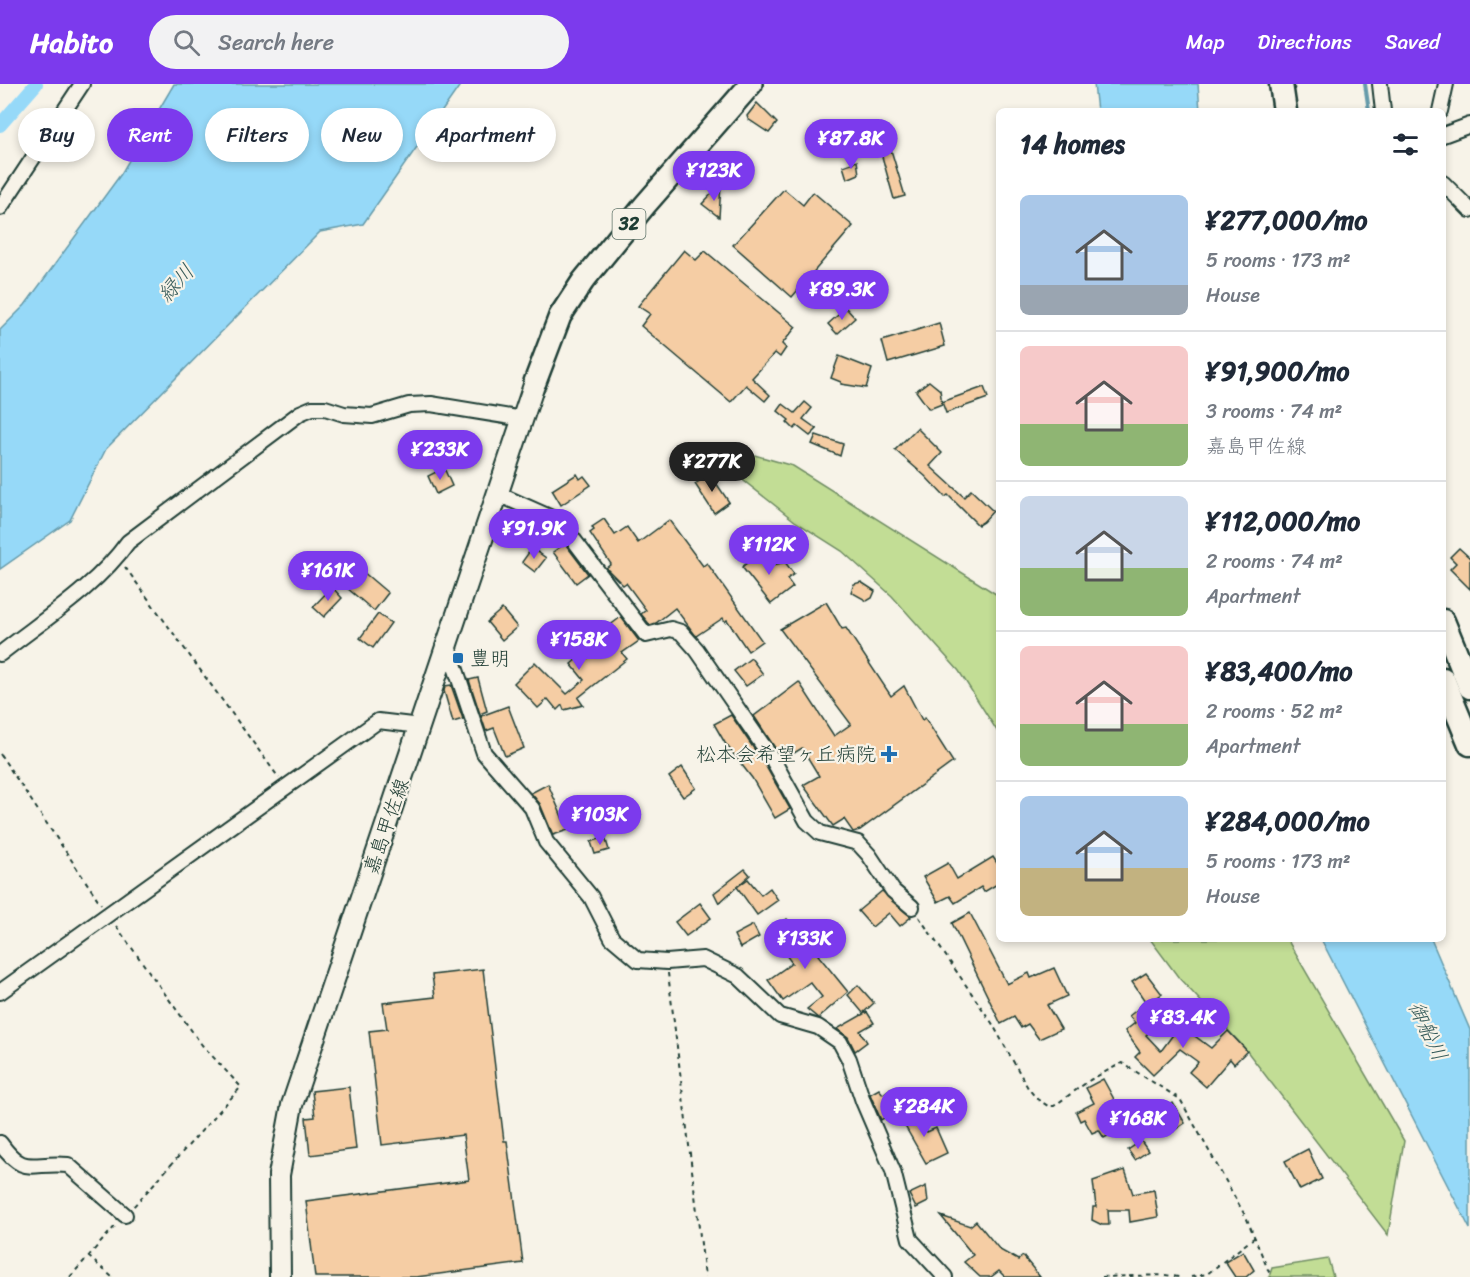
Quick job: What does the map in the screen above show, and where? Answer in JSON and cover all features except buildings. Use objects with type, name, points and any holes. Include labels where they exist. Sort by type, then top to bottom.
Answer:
[{"type":"highway","points":[[1281,84],[1285,108]]},
{"type":"highway","points":[[1297,84],[1300,108]]},
{"type":"highway","points":[[1446,628],[1470,687]]},
{"type":"highway","points":[[1446,686],[1470,744]]},
{"type":"main road","name":"32","points":[[535,382],[560,316],[584,281],[645,205],[751,84]]},
{"type":"main road","name":"嘉島甲佐線","points":[[280,1277],[279,1175],[292,1105],[535,382]]},
{"type":"street","points":[[0,208],[81,84]]},
{"type":"street","points":[[1380,84],[1383,108]]},
{"type":"street","points":[[1441,108],[1446,84]]},
{"type":"street","points":[[1446,134],[1470,125]]},
{"type":"street","points":[[1446,186],[1470,210]]},
{"type":"street","points":[[0,654],[118,557],[128,542],[300,413],[312,408],[372,416],[409,405],[431,404],[523,419]]},
{"type":"street","points":[[498,494],[554,519],[570,535],[646,635],[671,629],[681,632],[697,650],[773,760],[807,821],[820,833],[858,843],[869,855],[893,891],[912,908]]},
{"type":"street","points":[[448,646],[484,753],[532,808],[546,842],[591,897],[612,938],[638,960],[667,962],[704,959],[738,976],[780,1016],[818,1027],[840,1042],[849,1059],[862,1101],[893,1171],[910,1239],[945,1277]]},
{"type":"street","points":[[0,992],[107,913],[378,721],[420,726]]},
{"type":"street","points":[[0,1143],[13,1161],[27,1166],[68,1165],[126,1215]]},
{"type":"path","points":[[118,557],[286,788]]},
{"type":"path","points":[[0,754],[107,913],[202,1045],[241,1087],[70,1277]]},
{"type":"path","points":[[912,908],[940,945],[992,1023],[1036,1099],[1048,1106],[1054,1106],[1090,1080],[1122,1063],[1180,1100],[1207,1143],[1255,1237],[1271,1277]]},
{"type":"path","points":[[667,962],[705,1277]]},
{"type":"path","points":[[1191,1277],[1207,1274],[1255,1237]]},
{"type":"path","points":[[88,1256],[112,1277]]},
{"type":"path","points":[[1102,1277],[1165,1275],[1179,1277]]},
{"type":"green space","points":[[716,444],[793,466],[996,594],[996,729],[959,671],[892,596],[842,551],[796,522],[725,466]]},
{"type":"green space","points":[[1152,942],[1289,942],[1404,1141],[1388,1235],[1243,1046],[1179,978]]},
{"type":"green space","points":[[1328,1259],[1333,1277],[1269,1277],[1272,1268]]},
{"type":"water","name":"緑川","points":[[174,84],[461,84],[444,108],[415,108],[415,150],[363,224],[320,232],[106,449],[70,520],[0,569],[0,330],[25,305],[128,162],[193,162],[193,108],[160,108]]},
{"type":"water","points":[[1094,84],[1198,84],[1200,108],[1097,108]]},
{"type":"water","name":"御船川","points":[[1323,942],[1432,942],[1470,1030],[1470,1229]]},
{"type":"waterway","points":[[0,125],[36,84]]},
{"type":"waterway","points":[[1365,84],[1369,108]]},
{"type":"place","name":"豊明","points":[[458,658]]},
{"type":"place","name":"松本会希望ヶ丘病院","points":[[889,754]]}]
